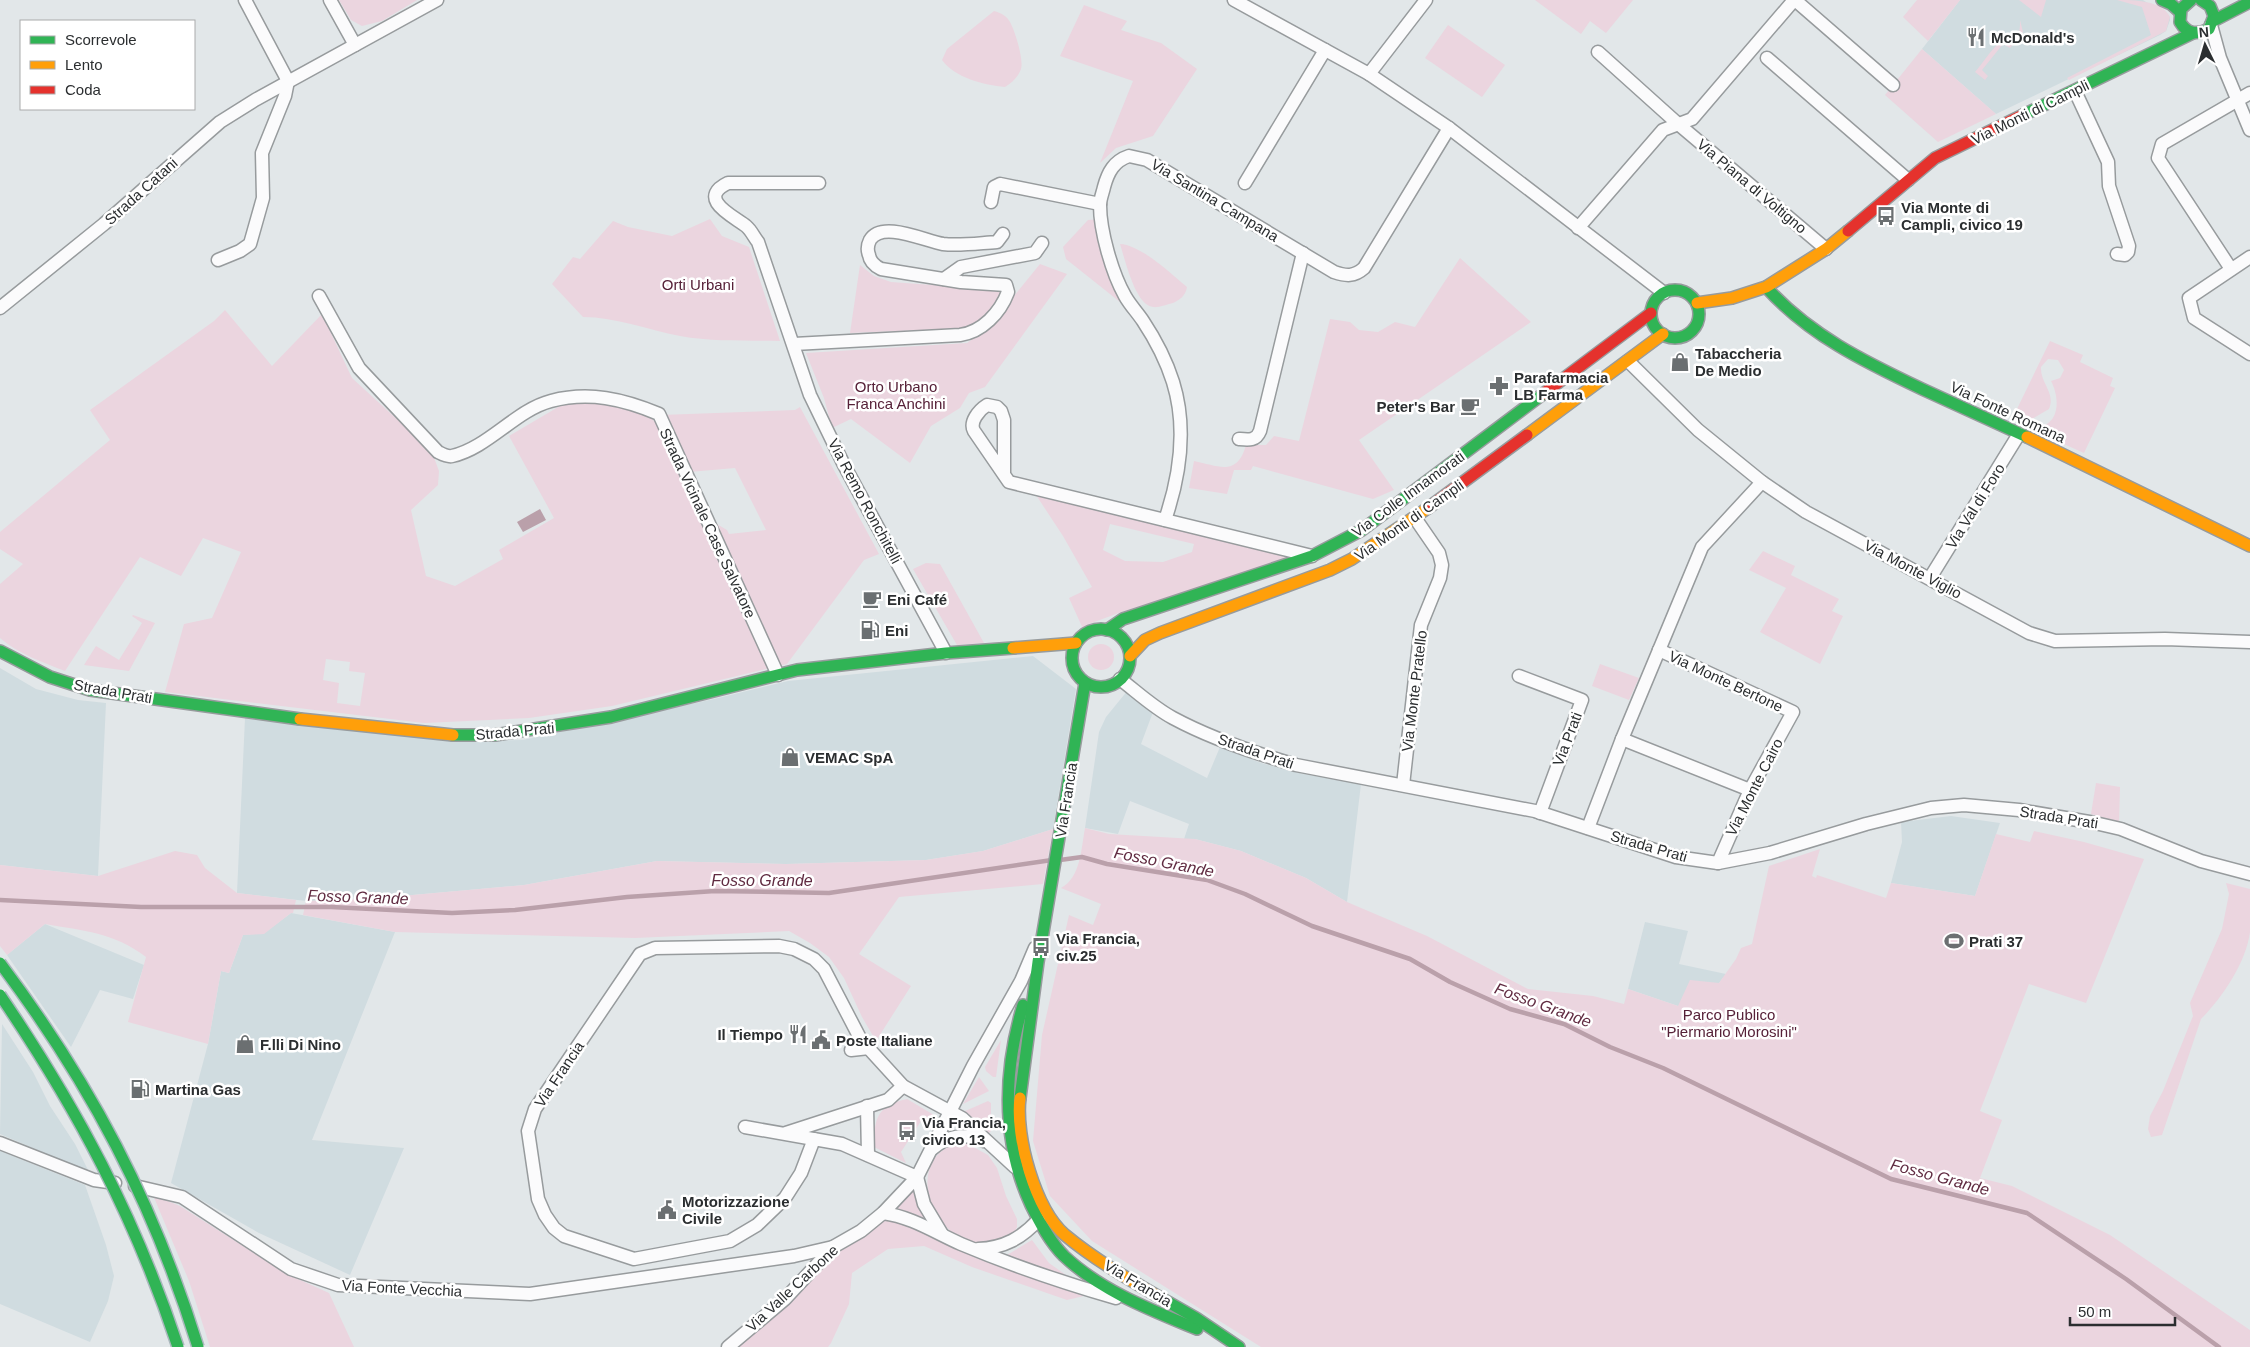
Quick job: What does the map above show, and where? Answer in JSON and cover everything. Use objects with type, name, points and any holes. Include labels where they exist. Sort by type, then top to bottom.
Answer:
[{"type":"main road","points":[[2162,0],[2171,4],[2180,12]]},
{"type":"main road","points":[[2191,0],[2183,6],[2180,12],[2182,26],[2195,33]]},
{"type":"main road","points":[[2201,0],[2210,6],[2214,16],[2212,23]]},
{"type":"main road","points":[[2212,23],[2250,2]]},
{"type":"main road","name":"Via Monti di Campli","points":[[1697,303],[1732,298],[1766,287],[1826,249],[1935,158],[2157,50],[2195,33],[2205,31],[2212,23]]},
{"type":"main road","name":"Via Monti di Campli","points":[[2157,50],[2176,36],[2182,26]]},
{"type":"main road","name":"Via Fonte Romana","points":[[1766,287],[1784,308],[1838,347],[2108,475],[2250,546]]},
{"type":"main road","points":[[1671,290],[1682,291],[1689,294],[1697,303],[1699,317],[1693,330],[1681,337],[1671,337],[1663,334],[1654,325],[1651,313],[1655,301],[1664,293],[1671,290]]},
{"type":"main road","name":"Via Colle Innamorati","points":[[1107,630],[1123,619],[1312,556],[1362,530],[1651,313]]},
{"type":"main road","name":"Via Monti di Campli","points":[[1130,656],[1139,645],[1160,633],[1330,570],[1352,560],[1415,518],[1663,334]]},
{"type":"main road","points":[[1107,630],[1123,639],[1130,656],[1126,672],[1120,679],[1104,687],[1085,683],[1074,670],[1072,661],[1076,643],[1089,631],[1107,630]]},
{"type":"main road","name":"Strada Prati","points":[[0,651],[50,677],[90,690],[327,723],[447,735],[495,735],[611,717],[778,675],[814,668],[946,653],[1076,643]]},
{"type":"main road","name":"Strada Prati","points":[[1033,647],[1074,670]]},
{"type":"main road","name":"Via Francia","points":[[1085,683],[1048,918],[1038,962],[1019,1104],[1024,1153],[1042,1214],[1057,1247],[1069,1260],[1133,1303],[1199,1330],[1234,1347]]},
{"type":"main road","name":"Via Francia","points":[[1038,962],[1020,1014],[1006,1087],[1008,1131],[1016,1167],[1026,1196],[1042,1214],[1079,1246],[1123,1276],[1196,1318],[1238,1347]]},
{"type":"main road","points":[[0,963],[63,1053],[111,1134],[160,1239],[183,1298],[198,1347]]},
{"type":"main road","points":[[0,995],[61,1088],[109,1174],[149,1265],[178,1347]]},
{"type":"main road","points":[[1006,1087],[1019,1104]]},
{"type":"main road","name":"Via Francia","points":[[1016,1167],[1033,1182]]},
{"type":"street","points":[[218,260],[240,251],[250,244],[263,198],[262,154],[285,96],[288,81],[245,0]]},
{"type":"street","points":[[330,0],[355,45]]},
{"type":"street","name":"Strada Catani","points":[[0,308],[104,224],[209,131],[243,107],[437,0]]},
{"type":"street","points":[[1234,0],[1369,74],[1449,128],[1664,293]]},
{"type":"street","points":[[1369,74],[1426,0]]},
{"type":"street","points":[[1795,0],[1893,85]]},
{"type":"street","name":"Via Piana di Voltigno","points":[[1578,228],[1663,130],[1677,123],[1692,119],[1795,0]]},
{"type":"street","points":[[2212,23],[2220,58],[2250,130]]},
{"type":"street","points":[[2195,33],[2207,42],[2220,58]]},
{"type":"street","points":[[1245,183],[1325,50]]},
{"type":"street","name":"Via Piana di Voltigno","points":[[1598,52],[1677,123],[1826,249]]},
{"type":"street","points":[[1767,58],[1908,180]]},
{"type":"street","points":[[2075,91],[2108,162],[2110,186],[2129,246],[2128,252],[2125,255],[2117,254]]},
{"type":"street","points":[[2231,269],[2158,158],[2162,144],[2250,92]]},
{"type":"street","name":"Via Santina Campana","points":[[1165,520],[1175,487],[1180,454],[1179,409],[1173,382],[1155,340],[1126,297],[1114,273],[1106,245],[1100,204],[1106,181],[1115,164],[1129,156],[1147,160],[1334,272],[1349,276],[1357,274],[1364,268],[1449,128]]},
{"type":"street","name":"Via Remo Ronchitelli","points":[[819,184],[733,182],[723,185],[717,193],[720,208],[749,228],[758,242],[810,395],[844,465],[946,653]]},
{"type":"street","points":[[990,202],[994,187],[1000,184],[1100,204]]},
{"type":"street","points":[[794,344],[968,334],[982,327],[999,307],[1008,292],[1006,285],[944,280],[881,269],[874,265],[869,256],[870,240],[877,233],[888,231],[944,244],[972,244],[997,242],[1003,234]]},
{"type":"street","points":[[944,280],[961,267],[1035,252],[1042,242]]},
{"type":"street","points":[[1240,439],[1253,440],[1258,437],[1303,253]]},
{"type":"street","points":[[2250,257],[2189,298],[2194,318],[2250,354]]},
{"type":"street","name":"Strada Vicinale Case Salvatore","points":[[319,296],[364,374],[438,452],[444,455],[451,457],[475,446],[549,401],[584,395],[636,404],[658,414],[778,675]]},
{"type":"street","name":"Via Monte Viglio","points":[[1628,361],[1698,430],[1762,482],[1806,512],[2029,633],[2055,640],[2165,639],[2250,642]]},
{"type":"street","points":[[1004,475],[1003,416],[997,407],[987,405],[973,422],[972,427],[1004,475],[1009,482],[1312,556]]},
{"type":"street","name":"Via Val di Foro","points":[[1930,578],[2019,434]]},
{"type":"street","name":"Via Monte Bertone","points":[[1588,828],[1622,739],[1702,547],[1762,482]]},
{"type":"street","name":"Via Monte Pratello","points":[[1403,785],[1420,625],[1440,578],[1442,565],[1438,553],[1415,518]]},
{"type":"street","name":"Via Monte Bertone","points":[[1659,650],[1793,712]]},
{"type":"street","name":"Via Prati","points":[[1519,676],[1582,700],[1540,812]]},
{"type":"street","name":"Strada Prati","points":[[1120,679],[1172,718],[1233,745],[1296,765],[1540,812],[1676,857],[1718,863],[1770,853],[1866,824],[1930,808],[1964,805],[2019,810],[2121,829],[2201,861],[2250,874]]},
{"type":"street","name":"Via Monte Cairo","points":[[1718,863],[1750,790],[1793,712]]},
{"type":"street","points":[[1622,739],[1750,790]]},
{"type":"street","name":"Via Francia","points":[[883,1213],[917,1177],[950,1110],[1021,981],[1048,918]]},
{"type":"street","name":"Via Francia","points":[[814,1139],[801,1173],[785,1198],[757,1225],[730,1241],[634,1259],[564,1236],[554,1228],[538,1199],[528,1131],[535,1109],[640,954],[655,948],[779,946],[794,949],[814,959],[824,969],[861,1040],[903,1086],[950,1110],[1016,1167]]},
{"type":"street","points":[[851,1050],[869,1048]]},
{"type":"street","points":[[785,1134],[888,1100],[903,1086]]},
{"type":"street","points":[[867,1106],[868,1155]]},
{"type":"street","points":[[745,1127],[842,1144],[917,1177],[924,1204],[942,1234]]},
{"type":"street","name":"Via Francia","points":[[930,1150],[941,1141],[958,1136],[968,1135],[989,1142]]},
{"type":"street","name":"Via Fonte Vecchia","points":[[0,1143],[94,1180],[182,1197],[291,1269],[338,1285],[530,1294],[794,1256],[833,1248]]},
{"type":"street","name":"Via Francia","points":[[883,1213],[906,1218],[976,1250],[1069,1284],[1133,1303]]},
{"type":"street","name":"Via Valle Carbone","points":[[728,1347],[785,1298],[833,1248],[861,1231],[883,1213]]},
{"type":"street","points":[[976,1250],[994,1248],[1011,1242],[1022,1236],[1042,1214]]},
{"type":"shaded area","name":"McDonald's","points":[[1960,0],[2143,0],[2170,17],[2170,20],[2166,31],[2160,35],[1996,114],[1922,49]]},
{"type":"shaded area","points":[[540,509],[546,520],[523,532],[517,522]]},
{"type":"shaded area","points":[[1033,656],[1076,689],[1053,829],[983,851],[926,860],[786,864],[657,861],[524,885],[379,898],[306,901],[237,893],[245,718],[456,741],[523,740],[788,681]]},
{"type":"shaded area","points":[[0,668],[36,689],[78,700],[106,703],[98,876],[0,865]]},
{"type":"shaded area","points":[[1128,690],[1153,712],[1141,744],[1207,778],[1220,747],[1261,763],[1303,774],[1361,784],[1347,902],[1306,878],[1241,851],[1195,839],[1184,839],[1189,824],[1130,801],[1118,834],[1085,828],[1099,732],[1106,717]]},
{"type":"shaded area","points":[[1951,816],[2000,823],[1975,896],[1891,883],[1902,842],[1901,822]]},
{"type":"shaded area","points":[[291,913],[395,932],[312,1140],[404,1148],[350,1275],[259,1233],[171,1183],[208,1044],[221,971],[229,973],[243,935],[264,933]]},
{"type":"shaded area","points":[[1645,922],[1688,931],[1679,964],[1726,974],[1719,983],[1678,1006],[1628,989]]},
{"type":"shaded area","points":[[45,924],[144,965],[133,999],[100,990],[71,1047],[7,955]]},
{"type":"shaded area","points":[[2,1024],[33,1072],[50,1106],[75,1144],[89,1172],[0,1134]]},
{"type":"shaded area","points":[[0,1151],[85,1185],[106,1245],[114,1276],[108,1301],[90,1342],[0,1304]]},
{"type":"green space","points":[[339,0],[417,0],[382,21],[362,26],[351,20]]},
{"type":"green space","points":[[1535,0],[1633,0],[1606,33],[1590,21],[1581,34]]},
{"type":"green space","points":[[1917,0],[1960,0],[1928,41],[1903,17]]},
{"type":"green space","points":[[2019,0],[2046,0],[2041,17]]},
{"type":"green space","points":[[2117,0],[2147,2],[2161,7],[2170,17],[2166,31],[2069,80],[2067,78],[2151,35],[2142,7]]},
{"type":"green space","points":[[1084,5],[1127,21],[1121,30],[1161,43],[1197,69],[1153,136],[1116,148],[1100,163],[1133,81],[1060,56]]},
{"type":"green space","points":[[994,11],[1004,15],[1010,22],[1022,65],[1013,81],[1005,87],[971,80],[954,72],[942,60],[947,49]]},
{"type":"green space","points":[[2020,20],[2023,32],[2010,48],[2003,44],[1982,70],[1988,76],[1985,80],[1975,72],[1996,46],[2016,37],[2020,28]]},
{"type":"green space","points":[[1448,25],[1505,65],[1482,97],[1425,58]]},
{"type":"green space","points":[[1922,49],[1996,114],[1938,142],[1885,95]]},
{"type":"green space","name":"Orti Urbani","points":[[710,219],[722,236],[749,247],[780,341],[692,338],[620,321],[583,317],[552,284],[573,257],[580,259],[613,221],[628,227],[672,236]]},
{"type":"green space","points":[[1100,219],[1123,296],[1120,302],[1066,259],[1063,247],[1088,220]]},
{"type":"green space","points":[[1120,244],[1137,249],[1164,268],[1187,287],[1184,295],[1176,302],[1163,306],[1153,307],[1147,304],[1136,290]]},
{"type":"green space","points":[[1460,258],[1531,322],[1359,440],[1394,490],[1373,499],[1253,466],[1251,470],[1234,470],[1227,494],[1189,488],[1194,461],[1226,467],[1238,462],[1246,445],[1266,445],[1274,436],[1299,441],[1330,319],[1350,322],[1359,330],[1378,332],[1395,322],[1415,327]]},
{"type":"green space","name":"Orto Urbano Franca Anchini","points":[[1040,264],[1067,274],[985,387],[969,393],[960,408],[931,426],[910,463],[851,419],[832,428],[824,398],[806,353],[967,343],[988,328]]},
{"type":"green space","points":[[860,265],[874,276],[891,282],[1001,290],[990,312],[970,328],[850,333]]},
{"type":"green space","points":[[225,310],[272,366],[322,314],[352,378],[433,455],[439,471],[438,485],[411,510],[426,576],[455,586],[503,559],[499,550],[554,518],[509,436],[565,403],[599,403],[629,407],[650,417],[661,428],[700,514],[727,530],[729,534],[766,530],[735,468],[689,472],[661,415],[795,410],[800,407],[879,554],[864,560],[787,664],[612,706],[529,718],[424,723],[165,692],[184,624],[212,618],[241,552],[203,538],[181,576],[140,557],[65,671],[15,649],[0,638],[0,584],[23,564],[0,549],[0,532],[110,440],[90,410],[214,321]],"holes":[[[326,659],[350,662],[349,671],[365,673],[360,706],[337,703],[339,683],[323,680]]]},
{"type":"green space","points":[[2050,341],[2083,355],[2080,362],[2113,378],[2110,386],[2115,388],[2084,453],[2048,437],[2052,429],[2045,425],[2054,417],[2057,405],[2051,381],[2060,378],[2064,370],[2058,360],[2048,359],[2041,367],[2041,373],[2051,398],[2049,409],[2032,419],[2016,411]]},
{"type":"green space","points":[[1036,495],[1290,554],[1292,559],[1124,611],[1089,624],[1084,631],[1069,598],[1092,587],[1063,536]],"holes":[[[1110,524],[1194,544],[1192,552],[1163,562],[1125,561],[1103,550]]]},
{"type":"green space","points":[[1763,551],[1795,566],[1791,575],[1839,599],[1832,611],[1843,616],[1820,664],[1760,632],[1786,588],[1749,570]]},
{"type":"green space","points":[[926,563],[940,564],[984,643],[957,645],[913,569]]},
{"type":"green space","points":[[133,615],[155,623],[129,671],[84,665],[96,646],[119,660],[142,623]]},
{"type":"green space","points":[[1101,644],[1110,648],[1114,657],[1110,666],[1101,670],[1092,666],[1088,657],[1092,648]]},
{"type":"green space","points":[[1600,664],[1639,678],[1629,700],[1592,686]]},
{"type":"green space","points":[[2096,783],[2120,787],[2119,823],[2091,814]]},
{"type":"green space","name":"Parco Publico \"Piermario Morosini\"","points":[[1085,828],[1109,834],[1195,839],[1241,851],[1306,878],[1347,902],[1427,936],[1528,989],[1593,996],[1624,1004],[1628,989],[1678,1006],[1690,980],[1719,983],[1736,959],[1741,948],[1752,944],[1769,866],[1820,849],[1812,876],[1816,878],[1817,875],[1886,898],[1891,883],[1975,896],[1996,834],[2030,842],[2034,831],[2084,842],[2144,859],[2086,1003],[2029,984],[1980,1111],[2002,1120],[1980,1178],[2012,1186],[2110,1235],[2250,1330],[2250,1347],[1261,1347],[1092,1241],[1050,1196],[1033,1141],[1042,1035],[1069,915],[1093,925],[1101,904],[1061,888],[1073,877],[1076,870]]},
{"type":"green space","points":[[1053,829],[1043,884],[899,897],[859,954],[911,986],[876,1041],[862,1017],[844,978],[829,957],[789,931],[635,938],[395,932],[303,915],[306,901],[379,898],[524,885],[657,861],[786,864],[926,860],[983,851]]},
{"type":"green space","points":[[175,851],[197,855],[205,868],[237,893],[296,900],[293,913],[264,934],[243,935],[229,973],[221,971],[208,1044],[128,1022],[146,957],[122,942],[98,934],[45,924],[7,955],[0,946],[0,865],[98,876]]},
{"type":"green space","points":[[2226,883],[2250,889],[2250,932],[2248,944],[2232,979],[2217,1001],[2201,1019],[2162,1135],[2151,1137],[2148,1129],[2150,1116],[2163,1091],[2193,1016],[2190,1003],[2222,929],[2229,894]]},
{"type":"green space","points":[[1001,1040],[996,1077],[993,1077],[986,1071],[985,1067]]},
{"type":"green space","points":[[979,1077],[989,1091],[963,1104]]},
{"type":"green space","points":[[907,1099],[934,1115],[932,1119],[923,1118],[901,1152],[906,1163],[874,1147],[875,1129],[883,1109]]},
{"type":"green space","points":[[988,1101],[991,1103],[991,1131],[989,1133],[963,1112]]},
{"type":"green space","points":[[964,1142],[988,1155],[997,1168],[1006,1196],[1017,1219],[1017,1227],[1012,1237],[978,1243],[960,1237],[945,1226],[935,1211],[929,1194],[928,1176],[933,1161],[945,1149]]},
{"type":"green space","points":[[913,1189],[917,1193],[929,1221],[896,1209]]},
{"type":"green space","points":[[153,1195],[180,1206],[287,1274],[329,1293],[354,1347],[210,1347],[189,1281]]},
{"type":"green space","points":[[883,1213],[993,1262],[1084,1296],[1067,1300],[972,1267],[924,1246],[888,1249],[852,1273],[849,1304],[828,1347],[736,1347],[836,1252]]},
{"type":"green space","points":[[1032,1240],[1049,1263],[1073,1280],[1007,1255]]},
{"type":"waterway","name":"Fosso Grande","points":[[1060,860],[1082,857],[1107,864],[1207,880],[1245,894],[1312,926],[1410,959],[1450,982],[1510,1009],[1564,1024],[1610,1047],[1663,1068],[1891,1179],[2027,1213],[2126,1279],[2219,1347]]},
{"type":"waterway","name":"Fosso Grande","points":[[0,900],[141,907],[331,907],[452,913],[515,910],[627,897],[715,891],[829,893],[1052,860]]},
{"type":"traffic: fast","points":[[2162,0],[2171,4],[2180,12]]},
{"type":"traffic: fast","points":[[2191,0],[2181,9],[2180,22],[2186,29],[2196,33],[2209,29],[2214,16],[2210,6],[2201,0]]},
{"type":"traffic: fast","points":[[2213,21],[2250,2]]},
{"type":"traffic: fast","points":[[2023,115],[2193,33]]},
{"type":"traffic: fast","points":[[1766,287],[1800,319],[1859,358],[2027,437]]},
{"type":"traffic: fast","points":[[1675,290],[1684,292],[1692,297],[1697,305],[1699,314],[1697,323],[1692,331],[1684,336],[1675,338],[1666,336],[1658,331],[1653,323],[1651,314],[1653,305],[1658,297],[1666,292],[1675,290]]},
{"type":"traffic: fast","points":[[1107,630],[1123,619],[1312,556],[1362,530],[1543,394]]},
{"type":"traffic: fast","points":[[1101,629],[1112,631],[1125,642],[1130,658],[1128,669],[1117,682],[1101,687],[1090,685],[1077,674],[1072,658],[1074,647],[1085,634],[1101,629]]},
{"type":"traffic: fast","points":[[453,735],[495,735],[611,717],[797,670],[946,653],[1013,648]]},
{"type":"traffic: fast","points":[[0,651],[50,677],[90,690],[300,719]]},
{"type":"traffic: fast","points":[[1020,1098],[1038,962],[1085,683]]},
{"type":"traffic: fast","points":[[0,963],[33,1008],[63,1054],[91,1099],[116,1146],[140,1194],[161,1243],[198,1347]]},
{"type":"traffic: fast","points":[[0,995],[54,1079],[102,1165],[143,1253],[178,1347]]},
{"type":"traffic: fast","points":[[1023,1005],[1016,1030],[1012,1056],[1008,1106],[1014,1156],[1021,1181],[1038,1219],[1059,1251],[1094,1280],[1127,1298],[1197,1329]]},
{"type":"traffic: fast","points":[[1161,1298],[1196,1318],[1239,1347]]},
{"type":"traffic: slow","points":[[1697,303],[1732,298],[1766,287],[1826,249],[1848,231]]},
{"type":"traffic: slow","points":[[1527,435],[1663,334]]},
{"type":"traffic: slow","points":[[2027,437],[2250,546]]},
{"type":"traffic: slow","points":[[1130,656],[1145,640],[1160,633],[1330,570],[1352,559],[1428,508]]},
{"type":"traffic: slow","points":[[1013,648],[1076,643]]},
{"type":"traffic: slow","points":[[300,719],[453,735]]},
{"type":"traffic: slow","points":[[1020,1098],[1021,1132],[1029,1171],[1036,1190],[1054,1223],[1065,1235],[1088,1252],[1161,1298]]},
{"type":"traffic: jam","points":[[1848,231],[1935,158],[2023,115]]},
{"type":"traffic: jam","points":[[1543,394],[1651,313]]},
{"type":"traffic: jam","points":[[1428,508],[1527,435]]},
{"type":"place","name":"McDonald's","points":[[1976,37]]},
{"type":"place","name":"Via Monte di Campli, civico 19","points":[[1886,216]]},
{"type":"place","name":"Tabaccheria De Medio","points":[[1680,362]]},
{"type":"place","name":"Parafarmacia LB Farma","points":[[1499,386]]},
{"type":"place","name":"Peter's Bar","points":[[1470,406]]},
{"type":"place","name":"Eni Café","points":[[872,599]]},
{"type":"place","name":"Eni","points":[[870,630]]},
{"type":"place","name":"VEMAC SpA","points":[[790,757]]},
{"type":"place","name":"Prati 37","points":[[1954,941]]},
{"type":"place","name":"Via Francia, civ.25","points":[[1041,947]]},
{"type":"place","name":"Il Tiempo","points":[[798,1034]]},
{"type":"place","name":"Poste Italiane","points":[[821,1040]]},
{"type":"place","name":"F.lli Di Nino","points":[[245,1044]]},
{"type":"place","name":"Martina Gas","points":[[140,1089]]},
{"type":"place","name":"Via Francia, civico 13","points":[[907,1131]]},
{"type":"place","name":"Motorizzazione Civile","points":[[667,1210]]}]
